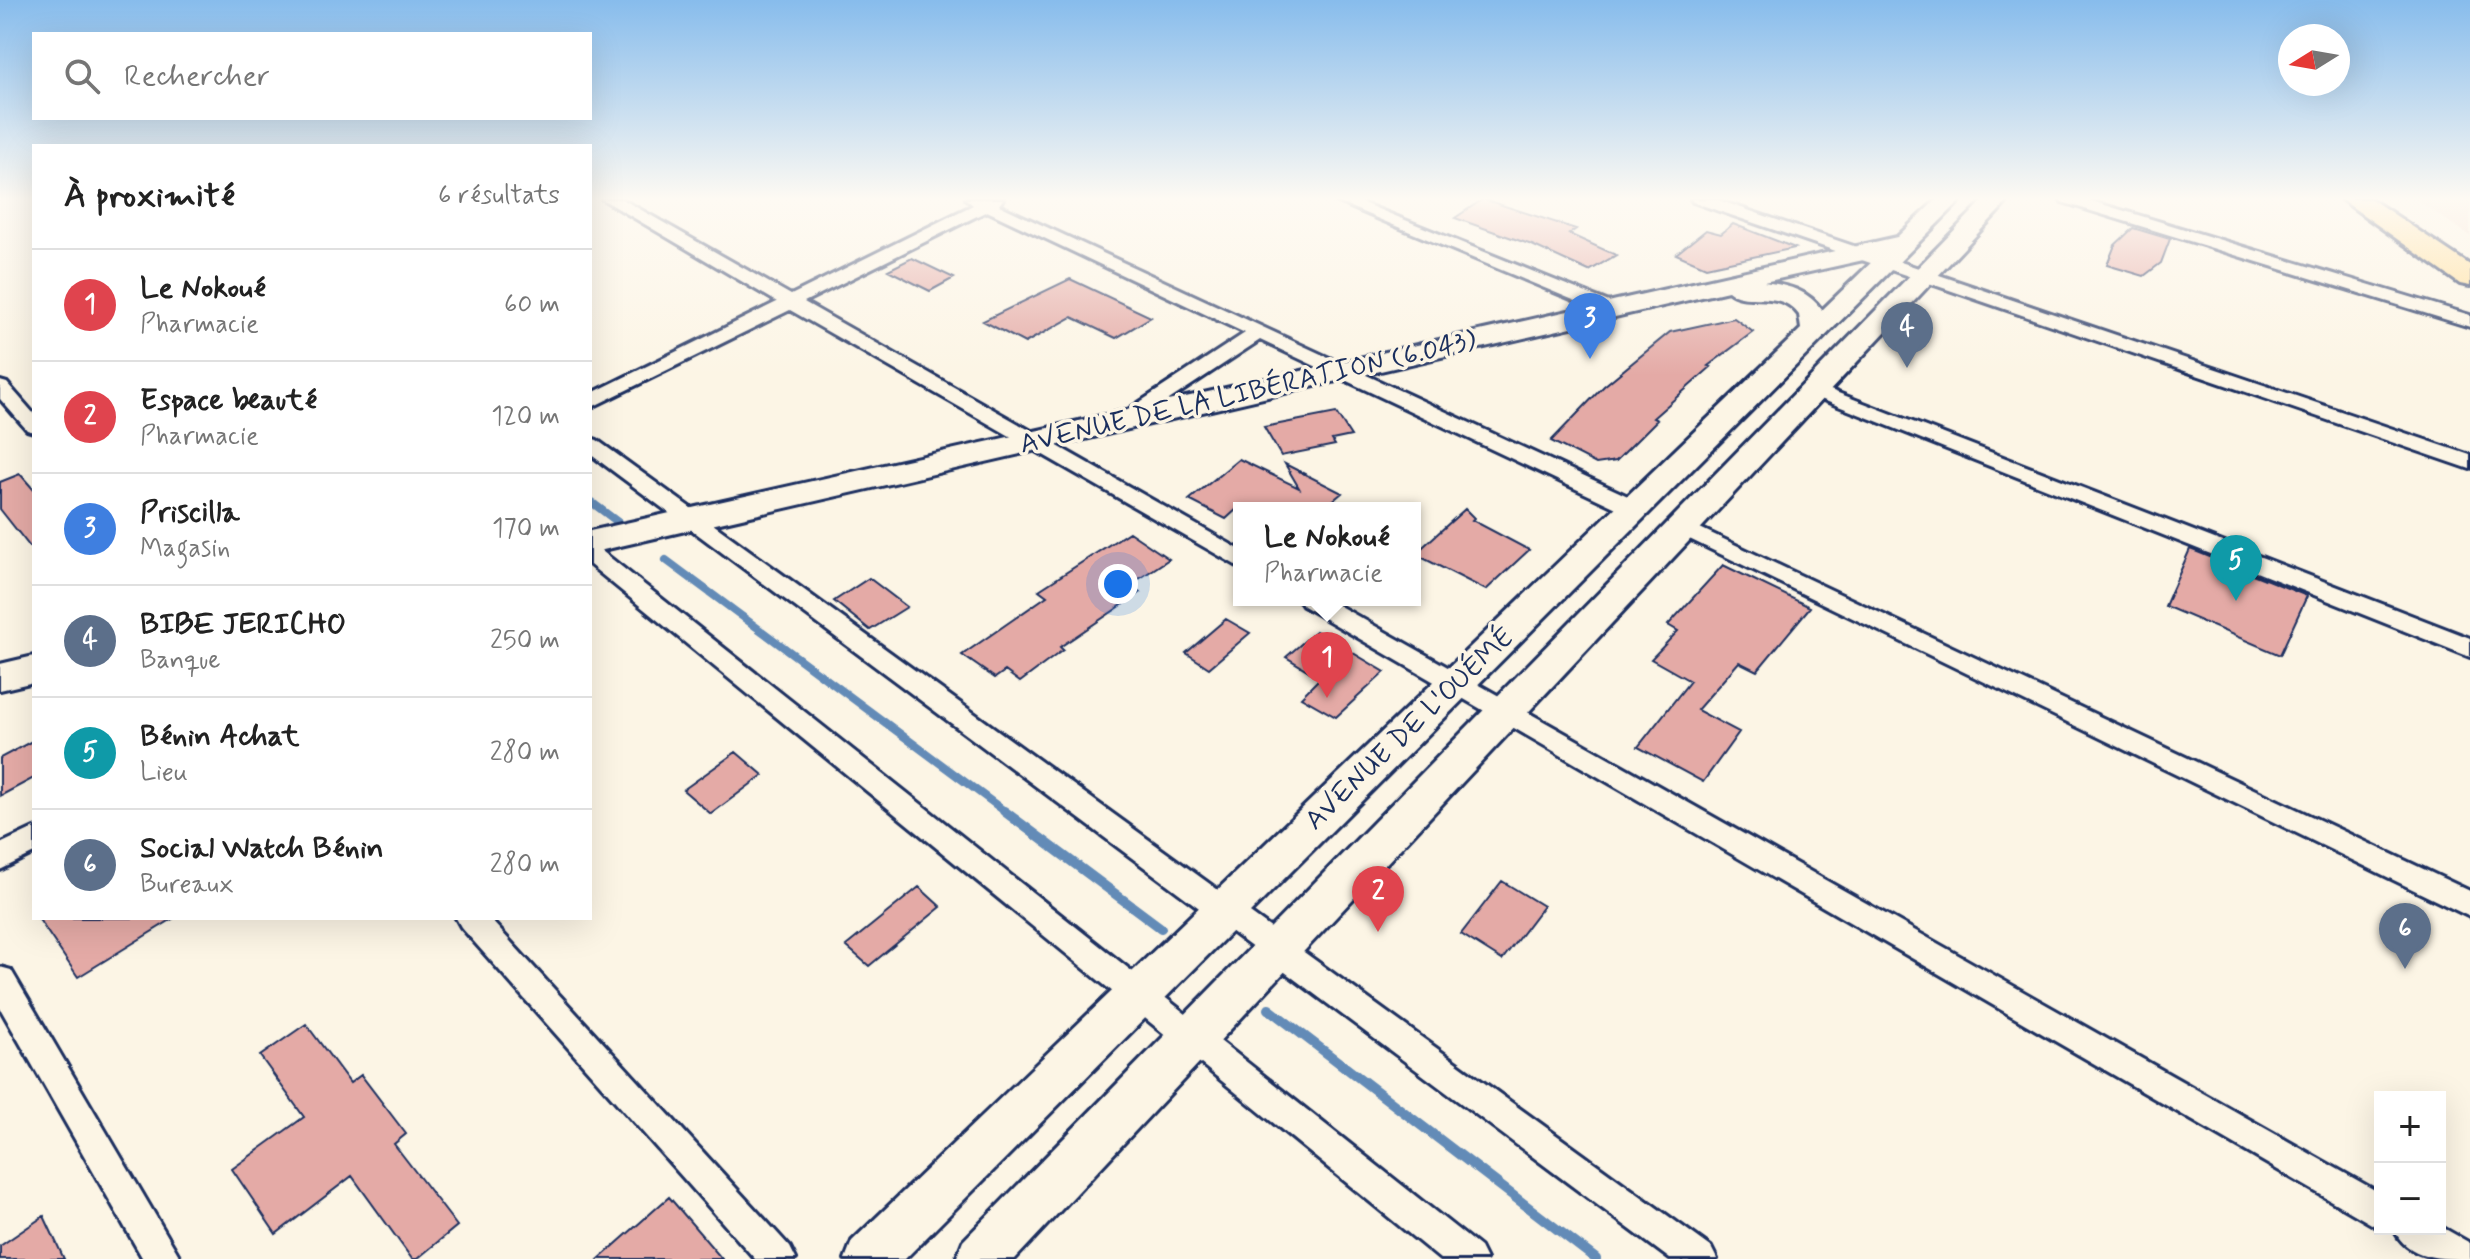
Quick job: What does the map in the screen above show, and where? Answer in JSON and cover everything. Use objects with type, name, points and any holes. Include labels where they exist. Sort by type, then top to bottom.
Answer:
[{"type":"main road","name":"AVENUE DE LA LIBÉRATION (6.043)","points":[[592,542],[1708,288],[1859,258]]},
{"type":"main road","name":"AVENUE DE L'OUÉMÉ","points":[[870,1259],[1815,332],[1879,258]]},
{"type":"main road","name":"AVENUE DE L'OUÉMÉ","points":[[981,1259],[1942,258]]},
{"type":"main road","points":[[2440,258],[2470,278]]},
{"type":"main road","points":[[1708,288],[1759,289],[1782,293],[1802,302],[1812,313],[1815,332]]},
{"type":"main road","points":[[0,677],[32,669]]},
{"type":"street","points":[[713,258],[1233,556]]},
{"type":"street","points":[[592,401],[877,258]]},
{"type":"street","points":[[1105,258],[1635,508]]},
{"type":"street","points":[[1484,258],[1613,310]]},
{"type":"street","points":[[1891,258],[1924,276],[2470,462]]},
{"type":"street","points":[[2262,258],[2470,321]]},
{"type":"street","points":[[1124,421],[1259,332]]},
{"type":"street","points":[[0,387],[32,424]]},
{"type":"street","points":[[1815,390],[2470,648]]},
{"type":"street","points":[[592,445],[695,518],[1277,951],[1699,1259]]},
{"type":"street","points":[[1683,527],[2470,905]]},
{"type":"street","points":[[592,555],[1468,1259]]},
{"type":"street","points":[[1322,606],[2374,1209]]},
{"type":"street","points":[[0,858],[32,840]]},
{"type":"street","points":[[473,920],[778,1259]]},
{"type":"street","points":[[0,980],[163,1259]]},
{"type":"street","points":[[2421,1235],[2463,1259]]},
{"type":"building","points":[[912,258],[954,278],[930,291],[888,270]]},
{"type":"building","points":[[1560,258],[1611,258],[1589,271]]},
{"type":"building","points":[[1685,258],[1749,258],[1706,267]]},
{"type":"building","points":[[2110,258],[2163,258],[2161,263],[2144,276],[2107,265]]},
{"type":"building","points":[[1070,279],[1151,317],[1116,338],[1072,317],[1025,343],[983,321]]},
{"type":"building","points":[[1734,318],[1753,332],[1708,366],[1711,367],[1653,418],[1657,420],[1616,461],[1596,464],[1551,441],[1604,386],[1670,332]]},
{"type":"building","points":[[1336,413],[1351,436],[1332,440],[1335,445],[1281,456],[1264,427]]},
{"type":"building","points":[[1239,459],[1299,488],[1285,464],[1342,493],[1331,502],[1233,502],[1233,513],[1226,519],[1189,500]]},
{"type":"building","points":[[20,474],[32,488],[32,549],[0,509],[0,482]]},
{"type":"building","points":[[1465,509],[1474,518],[1472,520],[1529,550],[1486,590],[1421,557],[1421,549]]},
{"type":"building","points":[[1129,532],[1169,559],[1130,585],[1140,593],[1060,647],[1063,650],[1020,682],[1005,671],[995,678],[962,655],[1047,596],[1039,590]]},
{"type":"building","points":[[2190,549],[2307,596],[2280,655],[2165,606]]},
{"type":"building","points":[[1723,565],[1810,607],[1757,671],[1739,662],[1697,710],[1739,732],[1703,782],[1638,747],[1690,681],[1651,659],[1678,631],[1668,625]]},
{"type":"building","points":[[869,578],[907,607],[870,630],[834,601]]},
{"type":"building","points":[[1226,619],[1250,633],[1209,668],[1186,653]]},
{"type":"building","points":[[1316,631],[1385,672],[1336,717],[1301,697],[1320,678],[1286,657]]},
{"type":"building","points":[[32,741],[32,779],[0,796],[0,758]]},
{"type":"building","points":[[736,752],[763,775],[711,814],[683,790]]},
{"type":"building","points":[[1502,881],[1543,906],[1502,960],[1461,934]]},
{"type":"building","points":[[919,887],[941,907],[869,966],[846,946]]},
{"type":"building","points":[[39,920],[171,920],[78,977]]},
{"type":"building","points":[[306,1024],[350,1083],[361,1075],[406,1134],[394,1144],[457,1226],[417,1259],[412,1259],[352,1176],[276,1234],[232,1169],[304,1117],[260,1056]]},
{"type":"building","points":[[669,1197],[722,1259],[599,1259]]},
{"type":"building","points":[[44,1216],[64,1259],[0,1259],[0,1246]]},
{"type":"waterway","points":[[592,503],[619,523]]},
{"type":"waterway","points":[[666,560],[1007,813]]},
{"type":"waterway","points":[[1004,811],[1161,928]]},
{"type":"waterway","points":[[1269,1009],[1596,1259]]},
{"type":"place","name":"Priscilla","points":[[1590,359]]},
{"type":"place","name":"BIBE JERICHO","points":[[1907,368]]},
{"type":"place","name":"Bénin Achat","points":[[2236,601]]},
{"type":"place","name":"Le Nokoué","points":[[1327,698]]},
{"type":"place","name":"Espace beauté","points":[[1378,932]]},
{"type":"place","name":"Social Watch Bénin","points":[[2405,969]]}]
